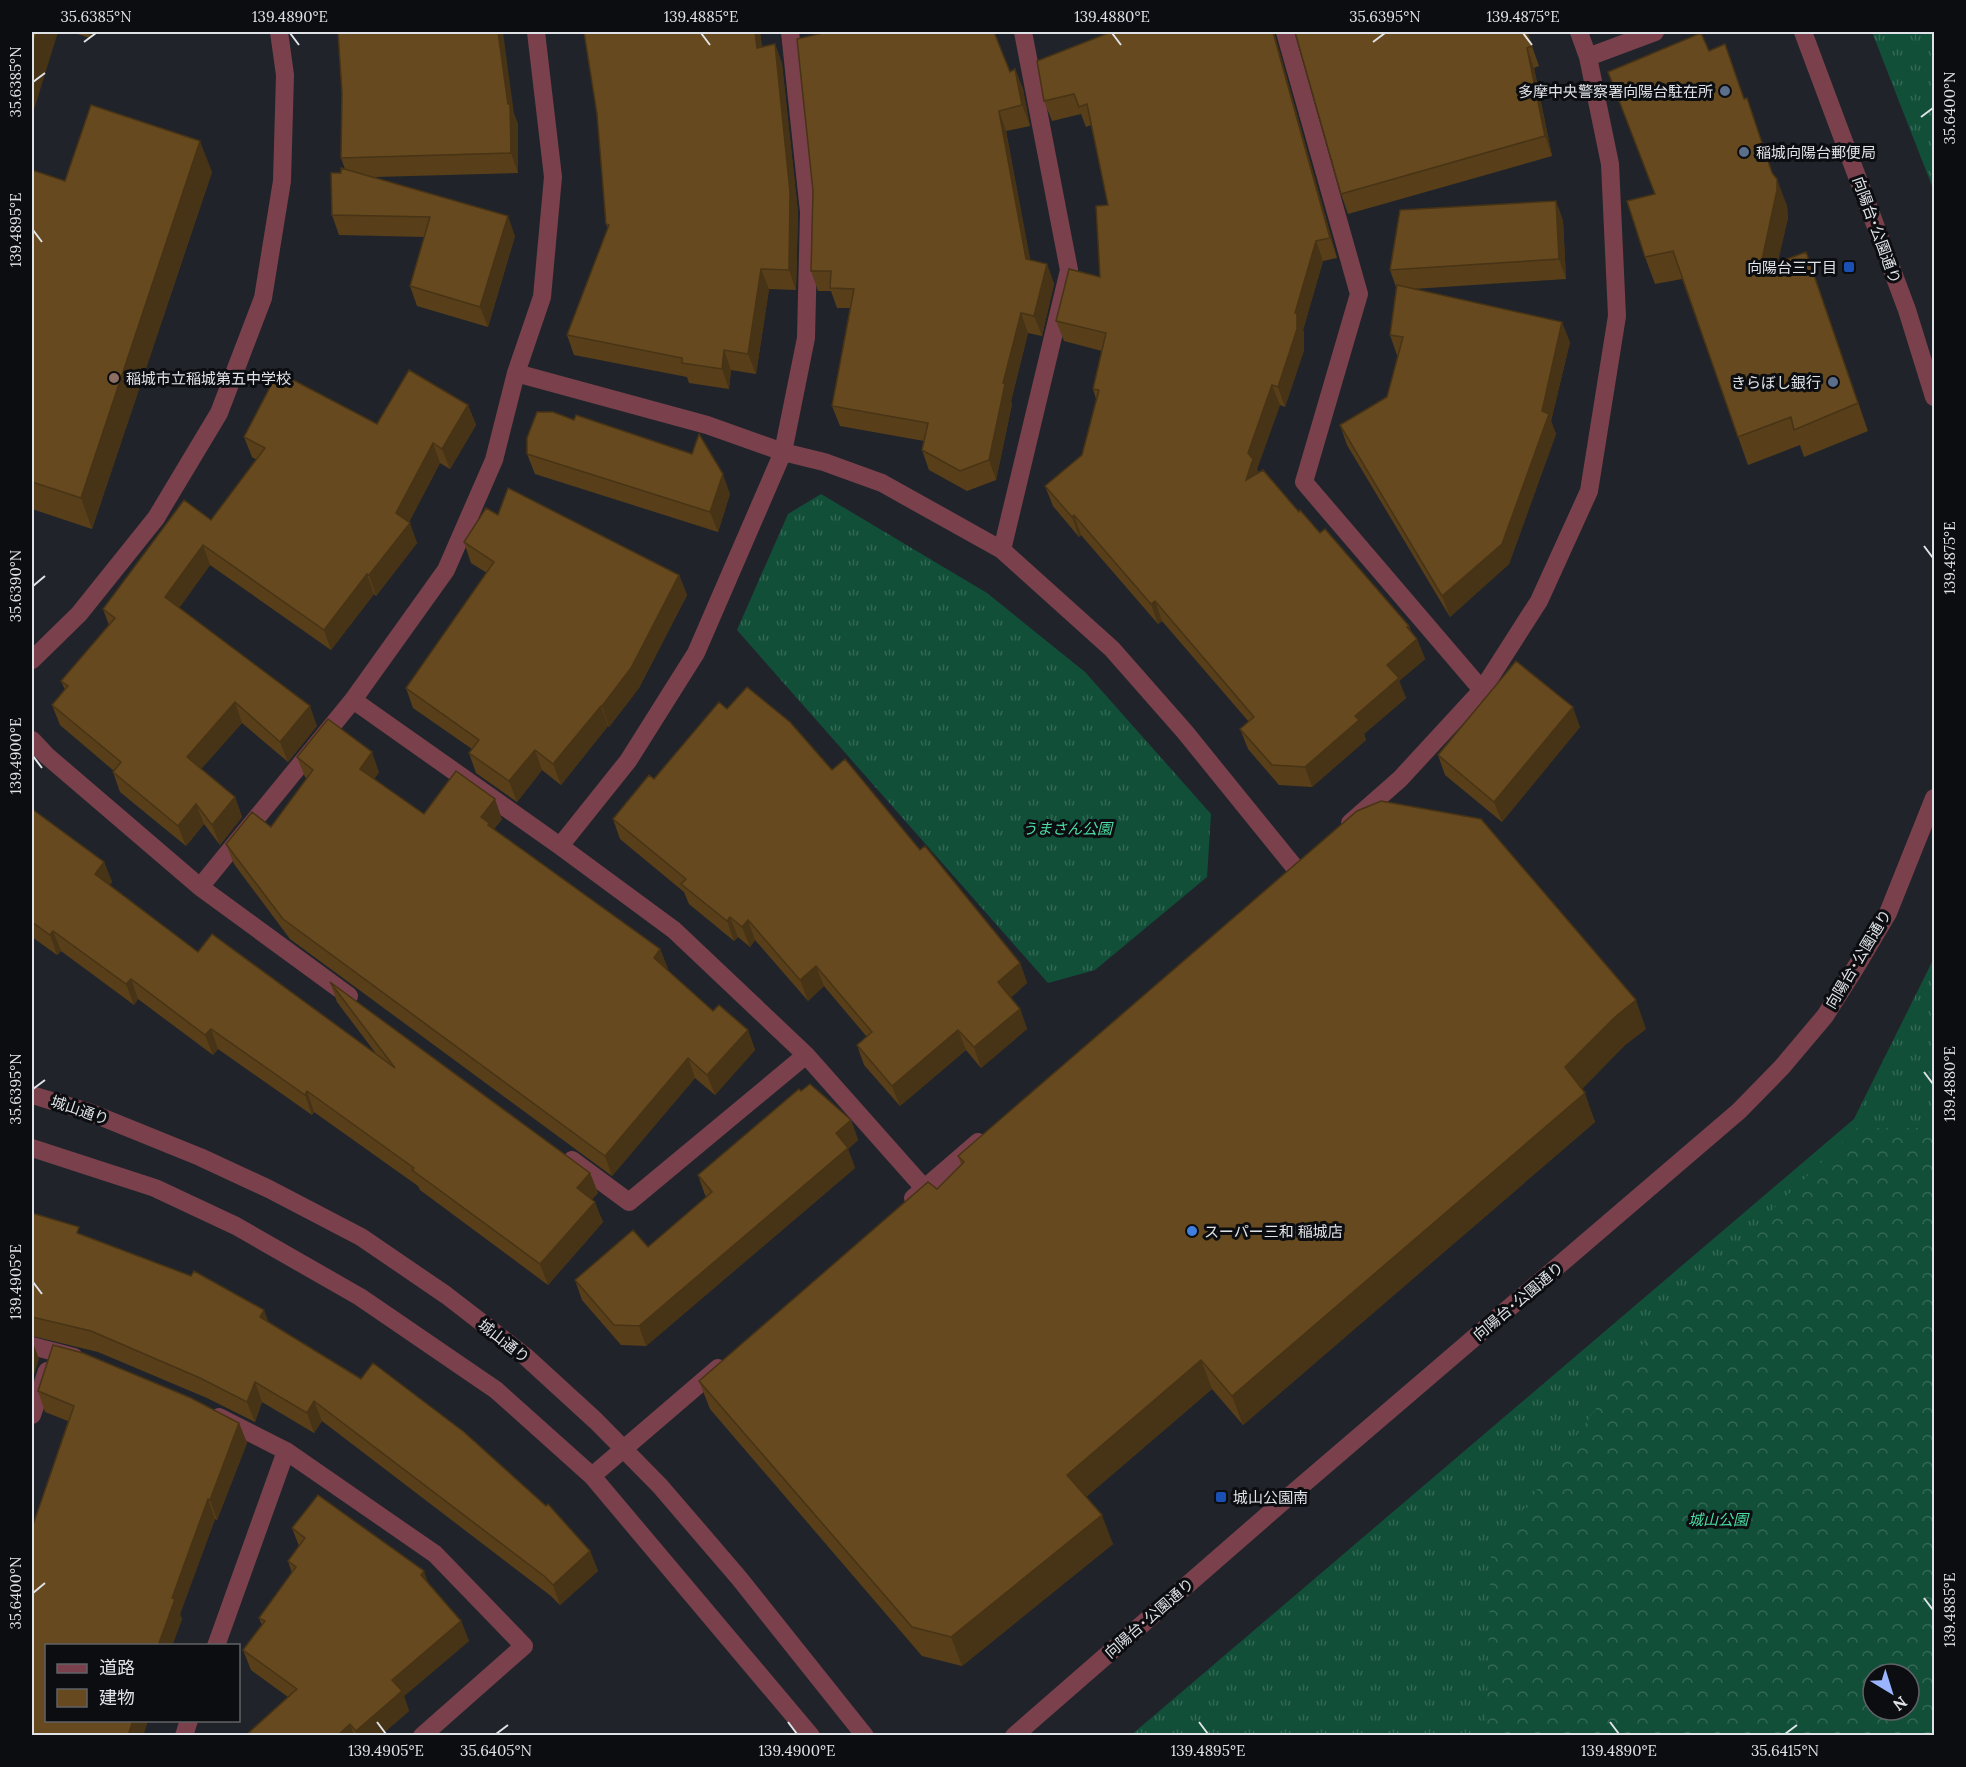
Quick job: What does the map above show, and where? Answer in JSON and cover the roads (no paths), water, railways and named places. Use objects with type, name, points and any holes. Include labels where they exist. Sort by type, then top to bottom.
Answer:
[{"type":"street","points":[[32,660],[79,615],[156,518],[219,413],[262,298],[282,181],[285,75],[279,32]]},
{"type":"street","points":[[200,887],[353,700],[446,570],[495,460],[516,373],[542,297],[553,177],[536,32]]},
{"type":"street","points":[[561,846],[628,760],[696,653],[783,452],[806,338],[809,212],[790,32]]},
{"type":"street","points":[[1002,550],[1069,270],[1023,32]]},
{"type":"street","points":[[1285,32],[1359,294],[1304,482],[1482,690]]},
{"type":"street","points":[[1339,832],[1400,779],[1482,690],[1539,601],[1589,491],[1617,316],[1610,164],[1588,57],[1579,32]]},
{"type":"street","points":[[1588,57],[1655,32]]},
{"type":"street","name":"向陽台･公園通り","points":[[1803,32],[1907,310],[1935,397]]},
{"type":"street","points":[[516,373],[707,425],[882,483],[1002,550],[1112,649],[1185,732],[1291,873],[1313,854]]},
{"type":"street","points":[[353,700],[561,846],[674,930],[807,1055],[924,1188]]},
{"type":"street","points":[[32,740],[46,755],[200,887],[362,1006]]},
{"type":"street","name":"向陽台･公園通り","points":[[1014,1736],[1279,1504],[1739,1111],[1782,1067],[1825,1016],[1856,967],[1888,913],[1935,798]]},
{"type":"street","points":[[562,1153],[629,1202],[807,1055]]},
{"type":"street","name":"城山通り","points":[[32,1095],[89,1112],[200,1157],[269,1189],[361,1237],[446,1295],[525,1356],[624,1448],[739,1578],[866,1736]]},
{"type":"street","points":[[898,1211],[988,1134]]},
{"type":"street","points":[[32,1148],[155,1188],[236,1226],[360,1297],[496,1390],[592,1476],[811,1736]]},
{"type":"street","points":[[32,1346],[94,1362]]},
{"type":"street","points":[[32,1415],[53,1352]]},
{"type":"street","points":[[592,1476],[731,1356]]},
{"type":"street","points":[[203,1408],[286,1451],[435,1554],[524,1646],[422,1736]]},
{"type":"street","points":[[217,1644],[286,1451]]},
{"type":"place","name":"多摩中央警察署向陽台駐在所","points":[[1725,91]]},
{"type":"place","name":"稲城向陽台郵便局","points":[[1744,152]]},
{"type":"place","name":"向陽台三丁目","points":[[1849,267]]},
{"type":"place","name":"稲城市立稲城第五中学校","points":[[114,378]]},
{"type":"place","name":"きらぼし銀行","points":[[1833,382]]},
{"type":"place","name":"スーパー三和 稲城店","points":[[1192,1231]]},
{"type":"place","name":"城山公園南","points":[[1221,1497]]},
{"type":"park label","name":"うまさん公園","points":[[1067,828]]},
{"type":"park label","name":"城山公園","points":[[1718,1519]]}]
